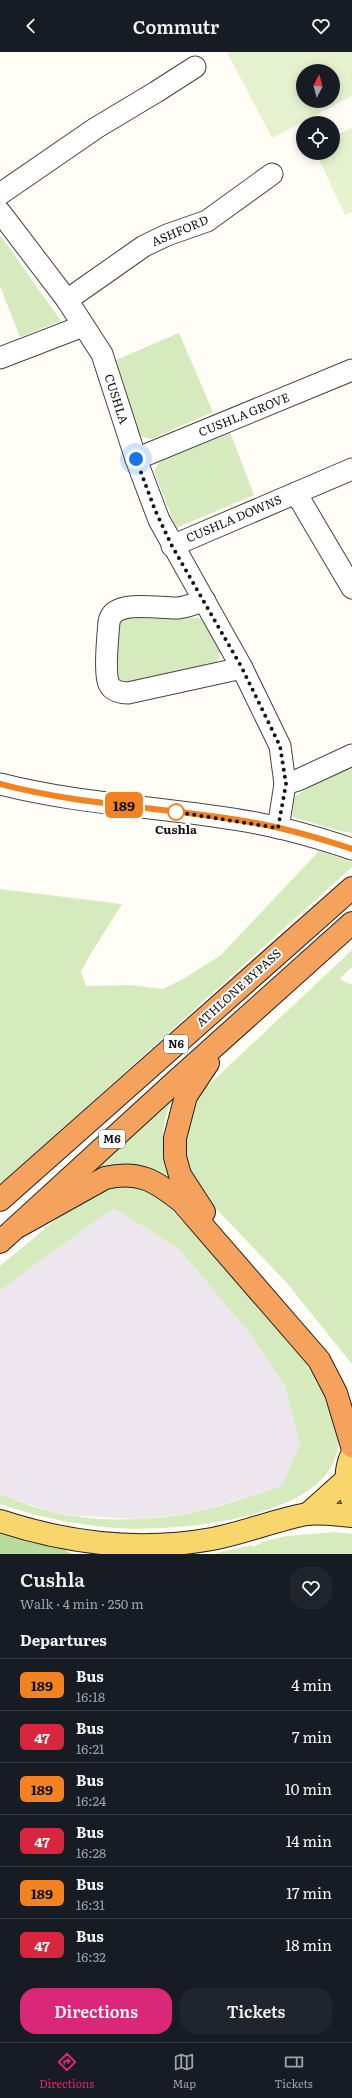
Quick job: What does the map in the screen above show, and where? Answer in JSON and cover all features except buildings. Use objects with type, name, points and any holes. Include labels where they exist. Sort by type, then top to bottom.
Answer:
[{"type":"highway","name":"ATHLONE BYPASS","points":[[0,1200],[352,888]]},
{"type":"highway","points":[[352,923],[225,1037],[186,1096],[175,1138],[174,1157],[180,1175],[206,1214],[352,1390]]},
{"type":"highway","name":"M6","points":[[0,1242],[225,1037]]},
{"type":"highway","points":[[19,1226],[105,1178],[121,1175],[140,1176],[159,1184],[182,1202],[319,1360],[336,1393],[352,1446]]},
{"type":"main road","points":[[308,1514],[349,1489],[347,1470],[352,1454]]},
{"type":"main road","points":[[0,1521],[34,1532],[122,1550],[214,1538],[308,1514],[352,1516]]},
{"type":"street","points":[[0,194],[96,128],[195,67]]},
{"type":"street","name":"ASHFORD","points":[[67,300],[144,246],[166,235],[207,221],[272,174]]},
{"type":"street","name":"CUSHLA","points":[[0,212],[67,300],[102,354],[136,459],[156,514],[172,546],[205,601],[242,668],[280,746],[286,784],[278,828]]},
{"type":"street","points":[[0,358],[83,326]]},
{"type":"street","name":"CUSHLA GROVE","points":[[136,459],[352,370]]},
{"type":"street","name":"CUSHLA DOWNS","points":[[172,546],[352,470]]},
{"type":"street","name":"CUSHLA DOWNS","points":[[296,493],[352,588]]},
{"type":"street","points":[[205,601],[179,608],[126,607],[114,611],[108,622],[107,673],[109,684],[115,690],[128,694],[242,668]]},
{"type":"street","points":[[286,784],[352,756]]},
{"type":"street","points":[[0,784],[52,796],[219,818],[278,828],[347,847]]},
{"type":"shaded area","points":[[114,1208],[179,1249],[251,1335],[285,1386],[300,1444],[283,1486],[211,1508],[185,1514],[139,1519],[78,1516],[51,1512],[0,1494],[0,1291]]},
{"type":"green space","points":[[227,52],[352,52],[352,96],[340,102],[340,64],[296,64],[296,108],[329,108],[314,116],[296,116],[296,125],[272,138]]},
{"type":"green space","points":[[352,128],[352,212],[345,215],[319,160],[340,160],[340,133]]},
{"type":"green space","points":[[0,235],[61,321],[20,337],[0,286]]},
{"type":"green space","points":[[179,333],[213,412],[151,439],[140,436],[116,360]]},
{"type":"green space","points":[[230,432],[254,495],[176,528],[154,471],[160,461]]},
{"type":"green space","points":[[129,614],[201,618],[220,650],[219,658],[214,665],[124,685],[116,679],[117,621]]},
{"type":"green space","points":[[352,761],[352,833],[292,817],[294,797]]},
{"type":"green space","points":[[319,851],[352,862],[352,867],[0,1185],[0,889],[122,904],[81,972],[86,986],[131,985],[163,989],[183,979],[221,955]]},
{"type":"green space","points":[[352,950],[352,967],[339,979],[352,985],[352,1364],[286,1282],[204,1196],[191,1178],[183,1156],[189,1111],[201,1092]]},
{"type":"green space","points":[[174,1096],[168,1109],[165,1121],[163,1143],[167,1165],[176,1189],[148,1174],[129,1167],[108,1165],[96,1168]]},
{"type":"green space","points":[[111,1184],[140,1189],[160,1199],[205,1243],[302,1351],[318,1371],[331,1408],[338,1445],[329,1470],[309,1490],[280,1505],[246,1516],[209,1523],[141,1529],[72,1523],[43,1517],[0,1504],[0,1494],[45,1510],[85,1518],[136,1519],[186,1514],[223,1505],[282,1486],[300,1444],[285,1386],[251,1335],[179,1249],[114,1208],[0,1291],[0,1266],[90,1191]]},
{"type":"green space","points":[[336,1532],[352,1534],[352,1554],[213,1554],[251,1545],[253,1547],[261,1542],[286,1536]]},
{"type":"green space","points":[[0,1533],[61,1548],[72,1554],[0,1554]]},
{"type":"bus line","name":"189","points":[[0,784],[37,793],[62,797],[260,824],[317,837],[352,849]]},
{"type":"place","name":"Cushla","points":[[176,812]]},
{"type":"route","points":[[136,459],[151,501],[172,546],[205,601],[259,700],[280,746],[286,784],[278,828],[176,812]]}]
